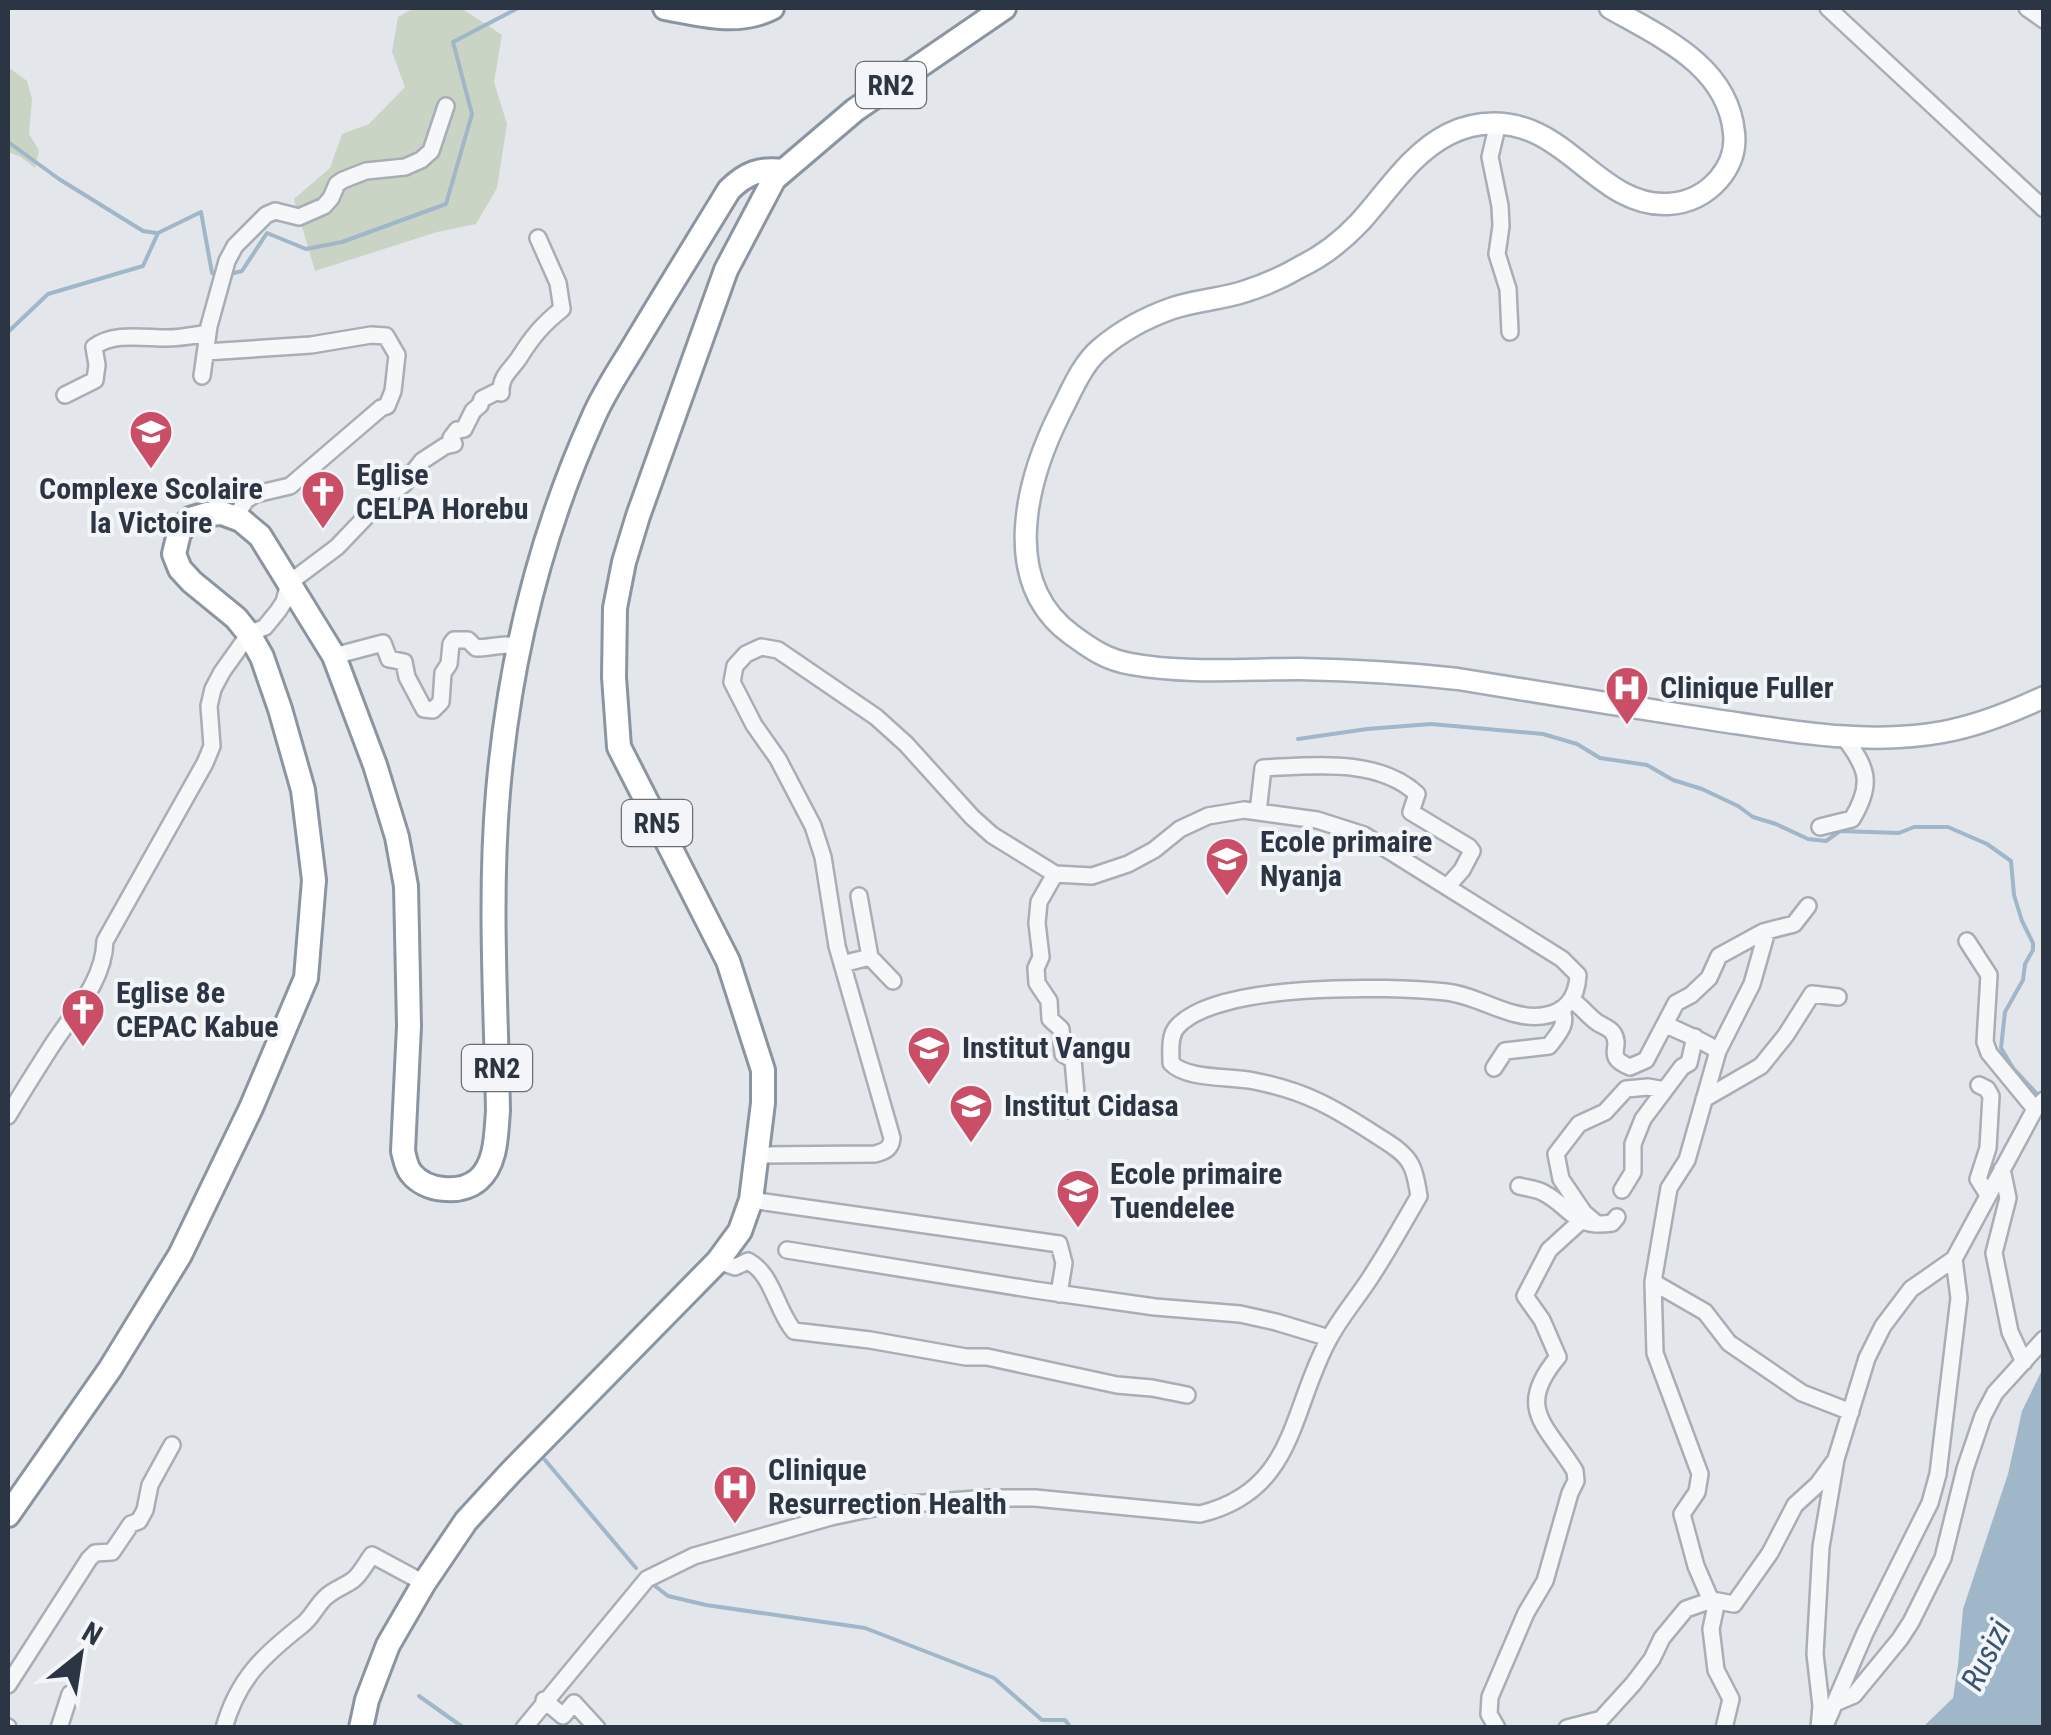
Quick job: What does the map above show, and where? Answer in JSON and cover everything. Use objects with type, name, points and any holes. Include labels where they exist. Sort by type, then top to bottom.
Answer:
[{"type":"highway","points":[[665,8],[722,18],[756,16],[772,8]]},
{"type":"highway","name":"RN2","points":[[235,518],[260,536],[334,656],[375,764],[397,836],[406,886],[409,1026],[404,1150],[408,1170],[421,1183],[460,1189],[478,1180],[496,1144],[494,902],[502,744],[520,647],[552,521],[576,458],[606,393],[740,178],[754,171],[784,171],[855,110],[1004,8]]},
{"type":"highway","name":"RN5","points":[[361,1728],[388,1644],[466,1521],[718,1261],[740,1231],[750,1200],[758,1155],[763,1070],[728,962],[619,747],[614,678],[615,608],[638,516],[726,270],[774,178],[784,171]]},
{"type":"highway","points":[[8,1515],[110,1369],[180,1256],[251,1108],[306,978],[314,880],[303,790],[280,708],[262,657],[249,634],[180,569],[174,554],[179,534],[190,519],[222,513],[235,518]]},
{"type":"main road","points":[[1610,8],[1678,47],[1720,89],[1729,106],[1735,142],[1718,180],[1697,198],[1679,203],[1644,202],[1605,182],[1535,132],[1498,123],[1471,125],[1429,145],[1358,224],[1300,268],[1244,292],[1175,307],[1141,321],[1096,352],[1072,389],[1036,472],[1025,534],[1027,569],[1042,605],[1064,630],[1096,653],[1139,666],[1411,674],[1843,736],[1943,732],[2044,697]]},
{"type":"street","points":[[1828,8],[2044,208]]},
{"type":"street","points":[[2026,8],[2044,20]]},
{"type":"street","points":[[202,376],[221,276],[235,246],[266,215],[275,211],[299,217],[324,206],[332,198],[336,184],[343,180],[366,171],[405,167],[421,160],[430,150],[446,106]]},
{"type":"street","points":[[1498,123],[1490,156],[1500,206],[1498,254],[1508,289],[1510,332]]},
{"type":"street","points":[[8,1116],[96,983],[106,941],[206,763],[212,746],[210,706],[222,672],[249,634],[265,627],[278,611],[289,583],[338,547],[422,462],[444,446],[454,444],[451,438],[457,430],[464,429],[482,399],[501,392],[506,372],[530,339],[562,310],[558,282],[538,238]]},
{"type":"street","points":[[66,395],[95,380],[97,344],[122,338],[170,338],[208,332]]},
{"type":"street","points":[[206,352],[311,345],[371,334],[386,336],[397,355],[393,392],[387,406],[290,486],[246,500],[235,518]]},
{"type":"street","points":[[334,656],[383,643],[390,660],[404,662],[407,677],[424,709],[433,710],[441,702],[443,673],[454,640],[468,640],[476,648],[510,644],[520,647]]},
{"type":"street","points":[[758,1155],[875,1154],[885,1152],[891,1145],[889,1123],[836,946],[823,857],[813,826],[732,682],[734,666],[761,647],[778,650],[876,717],[972,817],[1055,874],[1092,876],[1128,864],[1180,829],[1208,816],[1244,810],[1317,820],[1364,835],[1562,958],[1578,975],[1577,990],[1564,1014],[1564,1028],[1549,1046],[1505,1051],[1494,1068]]},
{"type":"street","points":[[1820,828],[1852,818],[1864,792],[1864,767],[1843,736]]},
{"type":"street","points":[[1258,812],[1262,768],[1355,768],[1401,782],[1416,794],[1410,812],[1469,846],[1472,852],[1447,888]]},
{"type":"street","points":[[1055,874],[1039,902],[1041,957],[1036,968],[1037,983],[1049,1001],[1050,1019],[1061,1029],[1064,1054],[1073,1060],[1076,1094],[1067,1110]]},
{"type":"street","points":[[859,896],[870,957],[893,982]]},
{"type":"street","points":[[1567,1004],[1611,1031],[1618,1062],[1630,1066],[1646,1060],[1676,1003],[1709,978],[1719,956],[1767,931],[1794,924],[1808,906]]},
{"type":"street","points":[[1724,1728],[1731,1699],[1716,1670],[1711,1629],[1714,1610],[1696,1566],[1682,1514],[1697,1492],[1700,1474],[1655,1353],[1654,1282],[1670,1188],[1687,1160],[1718,1051],[1752,984],[1767,931]]},
{"type":"street","points":[[1822,1728],[1814,1654],[1821,1547],[1836,1458],[1867,1358],[1899,1302],[1954,1259],[2040,1104],[1989,1053],[1985,1042],[1989,975],[1967,941]]},
{"type":"street","points":[[842,964],[870,957]]},
{"type":"street","points":[[524,1728],[648,1579],[694,1556],[884,1506],[1035,1498],[1200,1514],[1220,1509],[1255,1488],[1274,1468],[1295,1426],[1330,1338],[1419,1196],[1411,1163],[1336,1109],[1254,1080],[1178,1070],[1171,1063],[1175,1029],[1191,1016],[1223,1003],[1286,990],[1450,992],[1524,1016],[1545,1016],[1567,1004]]},
{"type":"street","points":[[1704,1099],[1760,1066],[1812,994],[1838,997]]},
{"type":"street","points":[[1665,1024],[1718,1051]]},
{"type":"street","points":[[1622,1190],[1633,1172],[1633,1144],[1642,1119],[1682,1066],[1689,1063],[1694,1036]]},
{"type":"street","points":[[1978,1085],[1991,1096],[1988,1148],[1978,1179],[1988,1195]]},
{"type":"street","points":[[1590,1222],[1561,1179],[1556,1154],[1578,1124],[1605,1112],[1626,1089],[1665,1090]]},
{"type":"street","points":[[2002,1168],[2008,1198],[1994,1254],[2010,1332],[2024,1362]]},
{"type":"street","points":[[1520,1186],[1543,1192],[1590,1222],[1612,1222],[1617,1217]]},
{"type":"street","points":[[750,1200],[1059,1244],[1064,1264],[1058,1294]]},
{"type":"street","points":[[1497,1728],[1489,1714],[1490,1697],[1544,1581],[1576,1481],[1575,1471],[1540,1419],[1535,1396],[1542,1378],[1558,1357],[1542,1320],[1524,1296],[1548,1250],[1590,1222]]},
{"type":"street","points":[[787,1250],[1058,1294],[1240,1314],[1330,1338]]},
{"type":"street","points":[[1822,1728],[1930,1503],[1938,1474],[1960,1298],[1954,1259]]},
{"type":"street","points":[[718,1261],[735,1267],[748,1261],[756,1266],[794,1331],[987,1357],[1117,1385],[1186,1395]]},
{"type":"street","points":[[1654,1282],[1705,1312],[1729,1343],[1802,1392],[1851,1412]]},
{"type":"street","points":[[1834,1703],[1854,1695],[1911,1622],[1943,1558],[1964,1469],[1983,1416],[1995,1393],[2044,1339]]},
{"type":"street","points":[[8,1685],[89,1559],[95,1554],[112,1552],[131,1524],[139,1521],[150,1485],[172,1446]]},
{"type":"street","points":[[1567,1728],[1595,1724],[1652,1659],[1662,1638],[1686,1609],[1712,1600],[1734,1604],[1770,1553],[1795,1505],[1818,1484],[1836,1458]]},
{"type":"street","points":[[224,1728],[232,1702],[262,1657],[306,1623],[329,1594],[355,1578],[372,1555],[424,1583]]},
{"type":"street","points":[[59,1728],[70,1694]]},
{"type":"street","points":[[544,1700],[562,1716],[574,1703],[598,1728]]},
{"type":"green space","points":[[414,8],[461,8],[502,35],[494,82],[507,124],[497,188],[476,224],[437,232],[315,271],[294,199],[330,168],[342,134],[369,124],[405,87],[392,52],[398,17]]},
{"type":"green space","points":[[8,67],[27,81],[32,99],[29,134],[39,150],[35,168],[8,152]]},
{"type":"water","name":"Rusizi","points":[[2043,1368],[2043,1727],[1923,1727],[1953,1698],[1963,1609],[2008,1474],[2022,1411]]},
{"type":"waterway","points":[[230,274],[242,271],[267,233],[306,249],[342,242],[446,204],[472,114],[453,42],[518,8]]},
{"type":"waterway","points":[[8,142],[143,231],[156,233]]},
{"type":"waterway","points":[[8,332],[48,294],[143,266],[158,233],[201,212],[212,273],[216,274]]},
{"type":"waterway","points":[[1298,739],[1431,724],[1543,734],[1577,744],[1600,758],[1647,765],[1808,839],[1826,841],[1840,831],[1899,833],[1914,827],[1948,827],[1987,844],[2011,861],[2014,895],[2033,943],[2023,980],[2005,1012],[2001,1048],[2013,1068],[2039,1096]]},
{"type":"waterway","points":[[545,1460],[636,1568]]},
{"type":"waterway","points":[[655,1586],[668,1596],[706,1605],[865,1628],[994,1678],[1042,1720],[1065,1720],[1071,1728]]},
{"type":"waterway","points":[[419,1696],[464,1728]]},
{"type":"place","name":"Complexe Scolaire la Victoire","points":[[151,470]]},
{"type":"place","name":"Eglise CELPA Horebu","points":[[323,530]]},
{"type":"place","name":"Clinique Fuller","points":[[1627,726]]},
{"type":"place","name":"Ecole primaire Nyanja","points":[[1227,897]]},
{"type":"place","name":"Eglise 8e CEPAC Kabue","points":[[83,1048]]},
{"type":"place","name":"Institut Vangu","points":[[929,1086]]},
{"type":"place","name":"Institut Cidasa","points":[[971,1144]]},
{"type":"place","name":"Ecole primaire Tuendelee","points":[[1078,1229]]},
{"type":"place","name":"Clinique Resurrection Health","points":[[735,1525]]}]
